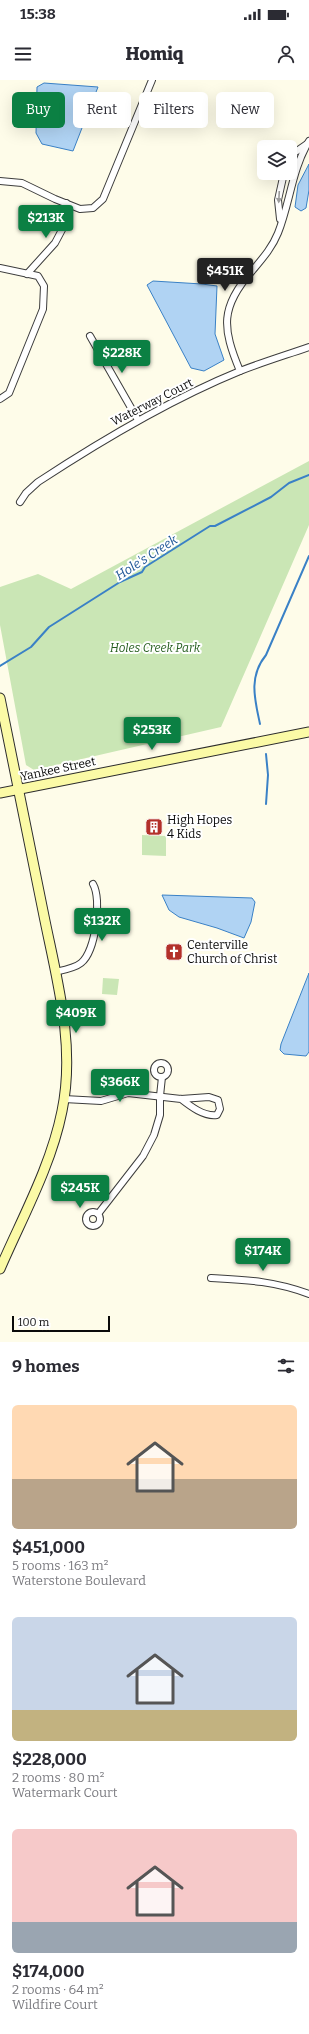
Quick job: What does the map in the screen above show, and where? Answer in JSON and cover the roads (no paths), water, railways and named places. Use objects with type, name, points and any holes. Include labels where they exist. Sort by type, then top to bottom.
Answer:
[{"type":"street","points":[[0,181],[22,182],[80,209],[93,208],[103,199],[152,80]]},
{"type":"street","points":[[297,151],[308,142]]},
{"type":"street","points":[[240,371],[231,348],[227,328],[227,312],[232,298],[241,283],[274,242],[294,174],[308,142]]},
{"type":"street","points":[[281,222],[278,200],[282,180]]},
{"type":"street","points":[[27,274],[54,242],[64,226],[66,203]]},
{"type":"street","points":[[0,268],[38,276],[44,286],[44,309],[9,393],[0,399]]},
{"type":"street","points":[[90,336],[138,420]]},
{"type":"street","name":"Waterway Court","points":[[20,502],[26,493],[38,482],[138,420],[240,371],[309,347]]},
{"type":"street","points":[[0,1269],[54,1142],[64,1099],[67,1070],[65,1025],[56,972],[1,701]]},
{"type":"street","name":"Yankee Street","points":[[0,793],[309,732]]},
{"type":"street","points":[[56,972],[78,965],[90,951],[97,908],[97,895],[93,884]]},
{"type":"street","points":[[98,1214],[143,1156],[154,1134],[160,1115],[162,1077]]},
{"type":"street","points":[[64,1099],[101,1100],[128,1093],[181,1099],[214,1098],[218,1100],[220,1109],[217,1115],[212,1116],[191,1106],[181,1099]]},
{"type":"street","points":[[211,1278],[262,1280],[291,1287],[309,1294]]},
{"type":"water","points":[[44,83],[98,87],[96,92],[73,92],[73,128],[82,128],[73,151],[42,144],[36,133],[36,128],[65,128],[65,92],[37,92],[37,87]]},
{"type":"water","points":[[309,164],[309,190],[306,208],[301,211],[295,207],[298,185]]},
{"type":"water","points":[[153,281],[217,286],[215,334],[224,360],[204,371],[191,368],[147,285]]},
{"type":"water","points":[[162,895],[252,898],[255,902],[251,922],[244,938],[217,928],[179,917],[169,910]]},
{"type":"water","points":[[309,973],[309,1052],[306,1056],[284,1054],[280,1050],[281,1044]]},
{"type":"waterway","name":"Hole's Creek","points":[[0,666],[31,647],[49,627],[120,582],[142,572],[145,567],[210,526],[215,526],[271,497],[289,483],[309,475]]},
{"type":"waterway","points":[[260,724],[254,689],[257,672],[260,663],[266,655],[309,556]]},
{"type":"waterway","points":[[266,754],[268,775],[266,804]]},
{"type":"place","name":"High Hopes 4 Kids","points":[[154,827]]},
{"type":"place","name":"Centerville Church of Christ","points":[[174,952]]},
{"type":"park label","name":"Holes Creek Park","points":[[155,648]]}]
